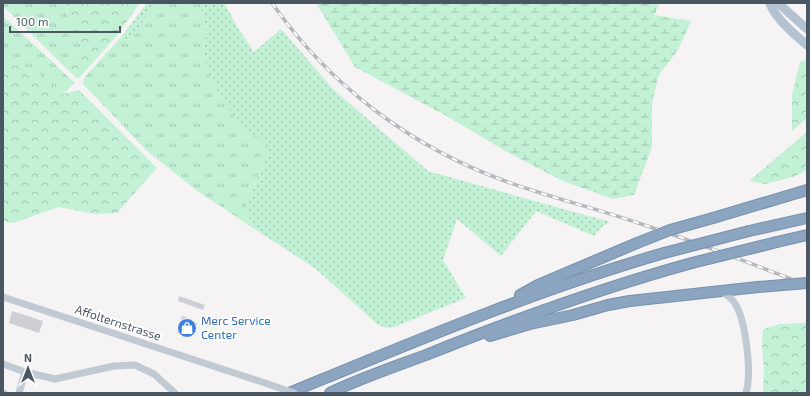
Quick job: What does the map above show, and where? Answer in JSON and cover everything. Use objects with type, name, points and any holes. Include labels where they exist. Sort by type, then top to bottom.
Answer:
[{"type":"highway","points":[[498,309],[538,285],[636,243],[670,230],[807,190]]},
{"type":"highway","points":[[289,393],[498,309],[574,281],[664,253],[807,218]]},
{"type":"highway","points":[[330,393],[528,315],[579,297],[654,273],[807,235]]},
{"type":"highway","points":[[423,356],[451,350],[489,336],[530,324],[573,315],[608,305],[630,301],[719,291],[807,283]]},
{"type":"main road","points":[[770,3],[778,16],[807,45]]},
{"type":"main road","points":[[778,3],[807,29]]},
{"type":"street","points":[[719,291],[727,295],[737,306],[741,319],[748,355],[748,386],[746,393]]},
{"type":"street","name":"Affolternstrasse","points":[[3,297],[294,393]]},
{"type":"street","points":[[3,364],[25,372],[55,379],[114,366],[135,365],[154,374],[176,393]]},
{"type":"street","points":[[19,393],[25,372]]},
{"type":"green space","points":[[3,3],[66,3],[67,15],[81,47],[66,68],[3,6]]},
{"type":"green space","points":[[66,3],[140,3],[115,38],[78,79],[66,68],[81,47],[67,15]]},
{"type":"green space","points":[[147,3],[155,3],[152,10],[128,40],[122,36]]},
{"type":"green space","points":[[155,3],[204,3],[202,11],[207,33],[203,48],[270,147],[246,208],[253,228],[196,190],[147,151],[83,84],[84,78],[122,36],[128,40],[152,10]]},
{"type":"green space","points":[[204,3],[224,3],[254,52],[281,29],[333,89],[428,171],[610,222],[603,226],[594,236],[536,211],[501,256],[457,219],[443,260],[466,298],[394,327],[386,328],[377,324],[316,269],[253,228],[246,208],[270,147],[238,123],[209,76],[203,48],[207,33],[202,11]]},
{"type":"green space","points":[[316,3],[660,3],[654,15],[691,21],[678,50],[659,75],[652,103],[652,147],[634,195],[613,199],[563,181],[505,151],[454,120],[355,67]]},
{"type":"green space","points":[[4,17],[75,83],[63,94],[38,73],[3,60]]},
{"type":"green space","points":[[807,59],[807,118],[792,131],[792,95],[800,62]]},
{"type":"green space","points":[[3,60],[38,73],[63,94],[79,90],[157,168],[117,213],[95,214],[59,207],[13,223],[3,221]]},
{"type":"green space","points":[[807,132],[807,169],[793,177],[765,184],[749,181]]},
{"type":"green space","points":[[807,323],[807,393],[763,393],[763,329],[780,324]]},
{"type":"building","points":[[179,296],[205,305],[203,310],[178,301]]},
{"type":"building","points":[[12,311],[43,321],[39,333],[9,323]]},
{"type":"building","name":"Merc Service Center","points":[[182,316],[192,319],[192,321],[197,323],[193,335],[189,333],[188,337],[177,333]]},
{"type":"railway","points":[[272,3],[319,61],[346,86],[375,110],[405,131],[437,150],[470,167],[505,181],[659,230],[807,285]]},
{"type":"place","name":"Merc Service Center","points":[[187,328]]}]
